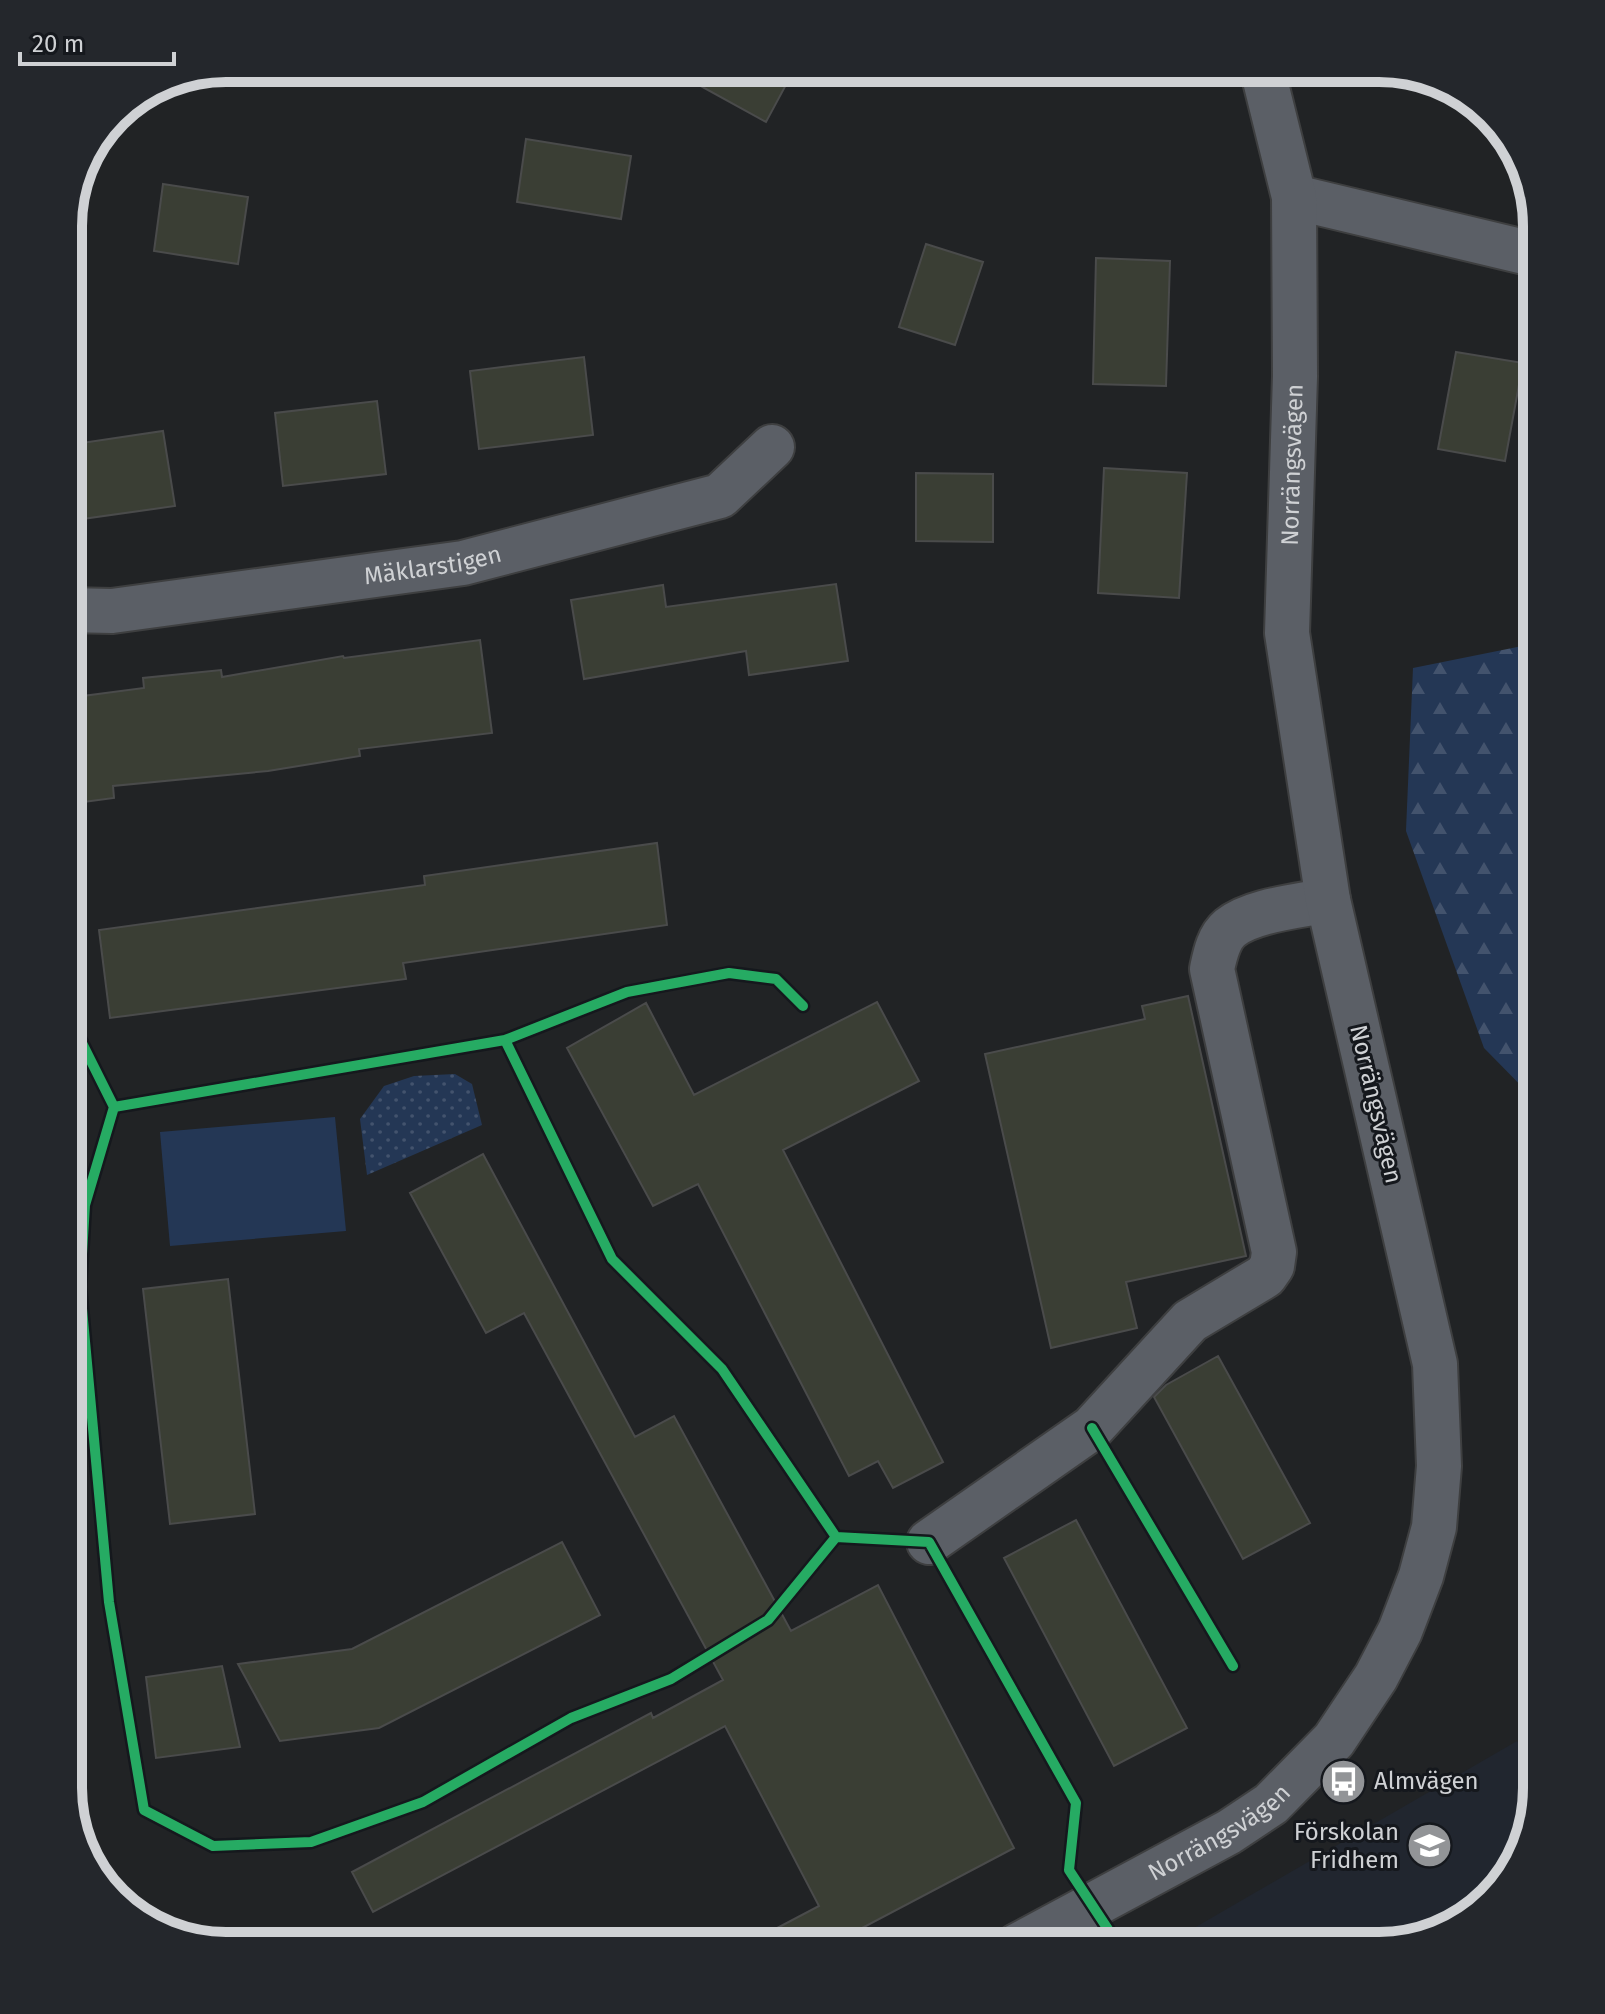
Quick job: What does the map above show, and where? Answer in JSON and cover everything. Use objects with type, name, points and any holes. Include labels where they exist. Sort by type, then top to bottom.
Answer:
[{"type":"street","name":"Norrängsvägen","points":[[1043,1932],[1229,1832],[1271,1804],[1334,1740],[1376,1677],[1400,1631],[1421,1576],[1434,1527],[1439,1466],[1435,1364],[1328,900],[1287,633],[1295,376],[1294,197],[1265,82]]},
{"type":"street","points":[[1294,197],[1523,252]]},
{"type":"street","name":"Mäklarstigen","points":[[82,610],[112,611],[463,563],[720,496],[772,447]]},
{"type":"street","points":[[929,1542],[1092,1428],[1190,1321],[1265,1276],[1272,1266],[1274,1252],[1212,969],[1217,947],[1229,929],[1250,917],[1328,900]]},
{"type":"shaded area","name":"Förskolan Fridhem","points":[[1517,1741],[1523,1752],[1523,1788],[1522,1807],[1512,1843],[1487,1883],[1459,1908],[1434,1921],[1398,1931],[1187,1932]]},
{"type":"green space","points":[[1523,646],[1523,1088],[1484,1048],[1406,831],[1413,668]]},
{"type":"green space","points":[[455,1074],[472,1084],[482,1125],[367,1175],[360,1119],[384,1086],[414,1076]]},
{"type":"green space","points":[[335,1117],[346,1231],[170,1246],[160,1132]]},
{"type":"building","points":[[693,82],[787,82],[766,122]]},
{"type":"building","points":[[526,139],[631,156],[621,219],[517,202]]},
{"type":"building","points":[[163,184],[248,197],[238,264],[154,251]]},
{"type":"building","points":[[926,244],[983,262],[955,345],[899,327]]},
{"type":"building","points":[[1096,258],[1170,261],[1166,386],[1093,384]]},
{"type":"building","points":[[1456,352],[1523,363],[1505,461],[1438,449]]},
{"type":"building","points":[[584,357],[593,435],[479,449],[470,371]]},
{"type":"building","points":[[377,401],[386,474],[283,486],[275,413]]},
{"type":"building","points":[[163,431],[175,506],[82,519],[82,443]]},
{"type":"building","points":[[1104,468],[1187,473],[1179,598],[1098,593]]},
{"type":"building","points":[[916,473],[993,474],[993,542],[916,541]]},
{"type":"building","points":[[836,584],[848,661],[749,675],[746,651],[584,679],[571,600],[663,585],[666,607]]},
{"type":"building","points":[[480,640],[492,733],[359,749],[360,756],[268,771],[113,786],[114,798],[82,802],[82,696],[144,688],[143,678],[221,670],[222,677]]},
{"type":"building","points":[[657,843],[667,925],[403,963],[406,979],[110,1018],[99,930],[425,885],[424,876]]},
{"type":"building","points":[[1188,996],[1246,1256],[1126,1282],[1137,1328],[1051,1348],[985,1054],[1145,1019],[1142,1006]]},
{"type":"building","points":[[877,1002],[919,1081],[783,1150],[943,1462],[893,1488],[878,1461],[849,1476],[698,1184],[653,1206],[567,1048],[646,1003],[694,1095]]},
{"type":"building","points":[[483,1154],[635,1437],[674,1416],[791,1631],[878,1585],[1014,1848],[855,1932],[770,1932],[819,1906],[725,1726],[373,1912],[352,1872],[651,1713],[653,1718],[723,1680],[524,1313],[486,1333],[410,1193]]},
{"type":"building","points":[[228,1279],[255,1514],[170,1524],[143,1289]]},
{"type":"building","points":[[1218,1356],[1310,1523],[1243,1559],[1154,1397],[1166,1385]]},
{"type":"building","points":[[1076,1520],[1187,1728],[1114,1766],[1004,1558]]},
{"type":"building","points":[[562,1542],[600,1615],[379,1728],[280,1741],[238,1664],[352,1649]]},
{"type":"building","points":[[222,1666],[240,1747],[156,1758],[146,1677]]},
{"type":"cycle path","points":[[505,1040],[627,992],[729,973],[776,979],[803,1006]]},
{"type":"cycle path","points":[[82,1043],[114,1107],[505,1040],[612,1259],[722,1369],[836,1537],[929,1542],[1076,1803],[1069,1870],[1110,1932]]},
{"type":"cycle path","points":[[82,1254],[85,1205],[114,1107]]},
{"type":"cycle path","points":[[82,1309],[109,1602],[144,1810],[213,1846],[311,1842],[423,1802],[571,1718],[671,1679],[768,1620],[836,1537]]},
{"type":"cycle path","points":[[1092,1428],[1233,1666]]},
{"type":"place","name":"Almvägen","points":[[1343,1781]]},
{"type":"place","name":"Förskolan Fridhem","points":[[1430,1846]]}]
